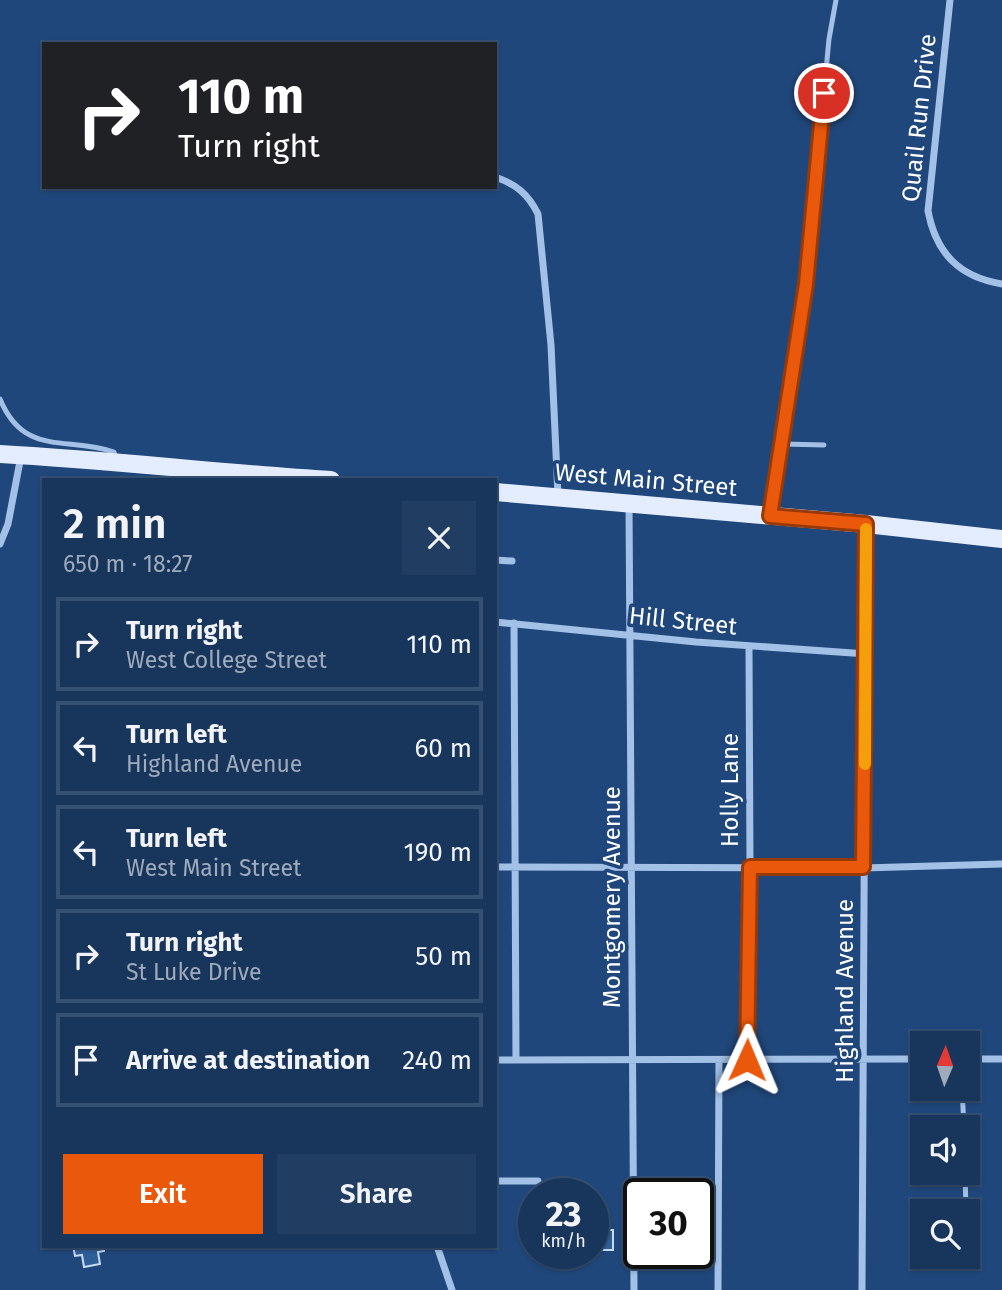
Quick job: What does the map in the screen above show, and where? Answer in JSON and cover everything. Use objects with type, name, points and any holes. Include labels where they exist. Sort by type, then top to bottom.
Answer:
[{"type":"main road","points":[[0,454],[117,462],[234,476],[282,478]]},
{"type":"main road","name":"West Main Street","points":[[497,492],[866,524],[1002,539]]},
{"type":"street","name":"Quail Run Drive","points":[[950,0],[928,211],[932,229],[941,248],[954,263],[971,275],[1002,284]]},
{"type":"street","points":[[497,178],[517,186],[531,200],[538,214],[551,345],[558,497]]},
{"type":"street","points":[[770,516],[806,279]]},
{"type":"street","points":[[0,544],[8,524],[21,455]]},
{"type":"street","name":"Montgomery Avenue","points":[[629,503],[634,1290]]},
{"type":"street","name":"Highland Avenue","points":[[862,1290],[866,524]]},
{"type":"street","points":[[497,560],[512,561]]},
{"type":"street","name":"Hill Street","points":[[497,622],[749,646],[866,654]]},
{"type":"street","points":[[514,623],[516,1060]]},
{"type":"street","name":"Holly Lane","points":[[747,1060],[749,646]]},
{"type":"street","points":[[497,867],[863,867],[1002,864]]},
{"type":"street","points":[[497,1060],[910,1059]]},
{"type":"street","points":[[980,1059],[1002,1059]]},
{"type":"street","points":[[718,1290],[719,1060]]},
{"type":"street","points":[[497,1181],[518,1181]]},
{"type":"street","points":[[438,1248],[452,1290]]},
{"type":"lane","points":[[806,279],[829,39],[836,0]]},
{"type":"lane","points":[[0,398],[6,414],[31,438],[43,442],[100,447],[114,452],[117,462]]},
{"type":"lane","points":[[783,444],[824,445]]},
{"type":"building","points":[[609,1230],[613,1230],[613,1250],[609,1250]]},
{"type":"building","points":[[73,1248],[104,1248],[104,1251],[98,1252],[100,1264],[84,1267],[82,1255],[75,1256]]},
{"type":"slow traffic","points":[[865,764],[866,529]]},
{"type":"route","points":[[747,1060],[750,867],[863,867],[866,524],[770,516],[806,284],[824,93]]}]
